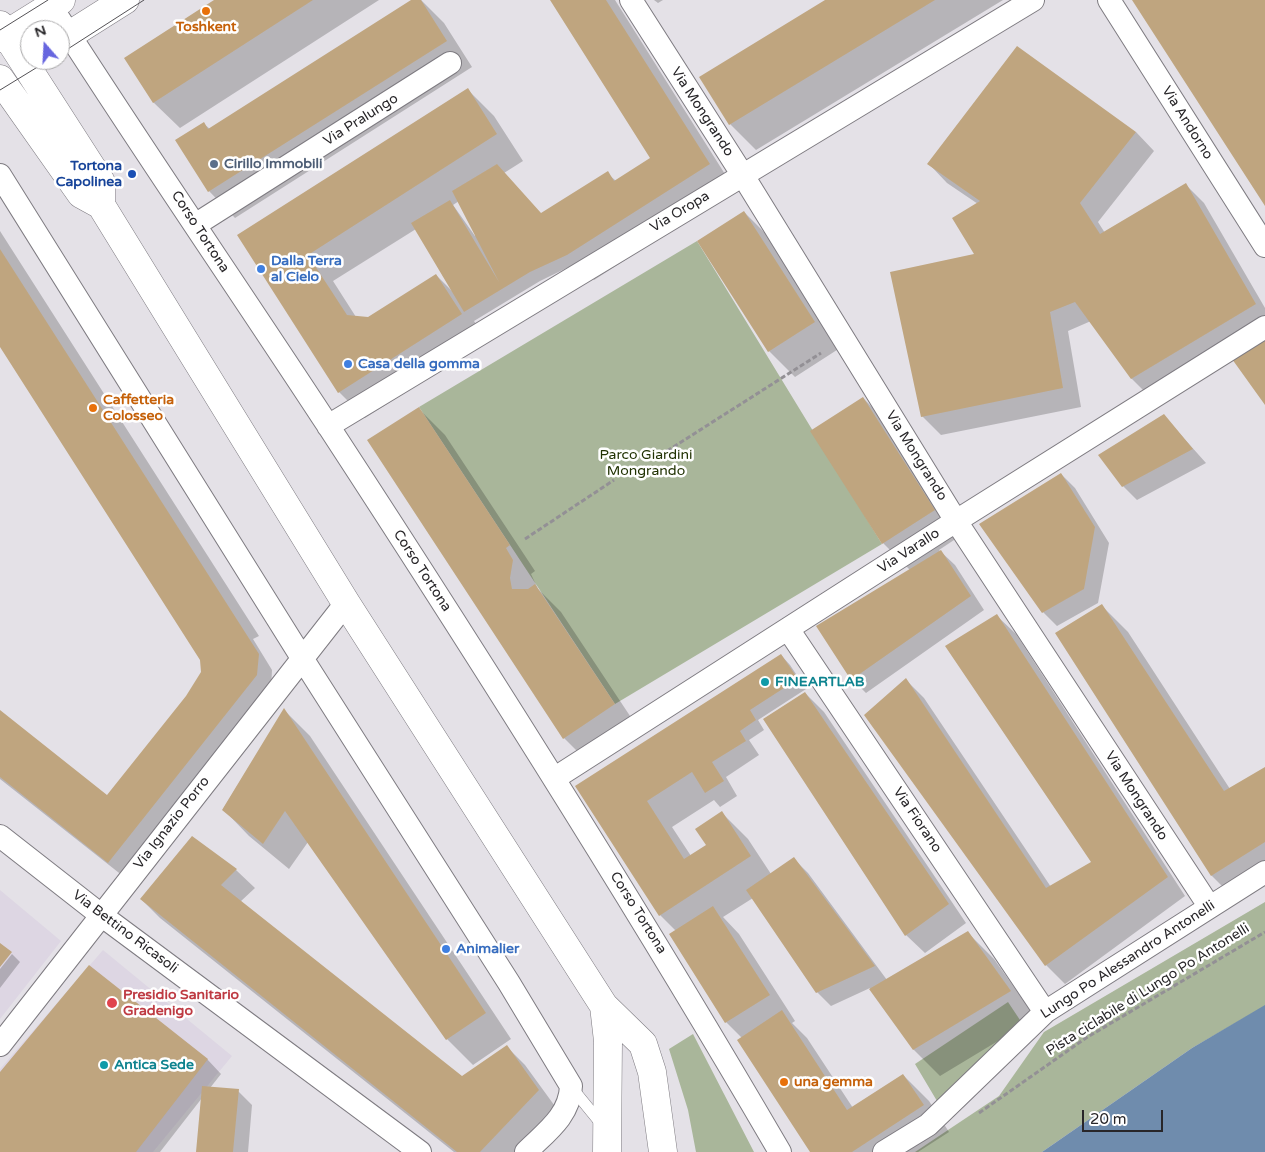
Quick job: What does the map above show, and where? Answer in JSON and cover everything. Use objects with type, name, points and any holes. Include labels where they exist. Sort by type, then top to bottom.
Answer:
[{"type":"main road","points":[[70,35],[125,0]]},
{"type":"main road","points":[[20,53],[2,32],[53,2]]},
{"type":"main road","points":[[20,65],[0,78],[81,194],[101,205],[346,603],[604,1006],[643,1044],[652,1072],[662,1152]]},
{"type":"main road","points":[[33,70],[101,182],[101,205]]},
{"type":"main road","points":[[604,1006],[608,1041],[607,1142]]},
{"type":"street","name":"Via Mongrando","points":[[631,0],[742,174],[956,521],[1208,906]]},
{"type":"street","name":"Via Oropa","points":[[328,426],[742,174],[1033,0]]},
{"type":"street","name":"Via Andorno","points":[[1109,0],[1265,246]]},
{"type":"street","name":"Corso Tortona","points":[[53,2],[59,20]]},
{"type":"street","name":"Corso Tortona","points":[[70,45],[196,225],[555,778],[686,991],[780,1152]]},
{"type":"street","name":"Via Pralungo","points":[[196,225],[450,63]]},
{"type":"street","points":[[0,175],[302,658],[509,983],[571,1092],[564,1115],[526,1152]]},
{"type":"street","name":"Via Varallo","points":[[555,778],[956,521],[1265,327]]},
{"type":"street","name":"Via Ignazio Porro","points":[[0,1045],[346,603]]},
{"type":"street","name":"Via Fiorano","points":[[788,629],[1045,1012]]},
{"type":"street","name":"Via Bettino Ricasoli","points":[[0,836],[101,915],[420,1152]]},
{"type":"street","name":"Lungo Po Alessandro Antonelli","points":[[884,1152],[928,1125],[1045,1012],[1208,906],[1265,872]]},
{"type":"lane","points":[[571,1092],[607,1142]]},
{"type":"path","points":[[667,451],[821,353]]},
{"type":"path","points":[[525,539],[614,480]]},
{"type":"path","name":"Pista ciclabile di Lungo Po Antonelli","points":[[977,1114],[1086,1038],[1265,932]]},
{"type":"shaded area","points":[[0,890],[61,941],[0,1019]]},
{"type":"shaded area","name":"Presidio Sanitario Gradenigo","points":[[103,950],[232,1056],[153,1152],[0,1152],[0,1069]]},
{"type":"green space","name":"Parco Giardini Mongrando","points":[[697,241],[882,544],[615,704],[419,407]]},
{"type":"green space","points":[[1265,902],[1265,1006],[1192,1048],[1042,1152],[915,1152],[999,1096],[1044,1032]]},
{"type":"green space","points":[[1008,1002],[1022,1023],[937,1101],[915,1064]]},
{"type":"green space","points":[[693,1034],[754,1152],[696,1152],[688,1110],[669,1049]]},
{"type":"water","points":[[1265,1005],[1265,1152],[1042,1152],[1192,1048]]},
{"type":"building","points":[[214,0],[313,0],[153,103],[124,58]]},
{"type":"building","points":[[411,0],[421,0],[447,41],[208,192],[175,140],[204,122],[208,129]]},
{"type":"building","points":[[550,0],[606,0],[710,164],[567,255],[530,272],[464,312],[411,223],[450,200],[499,282],[452,191],[497,164],[541,213],[608,171],[614,181],[650,158]]},
{"type":"building","points":[[825,0],[935,0],[729,125],[699,77]]},
{"type":"building","points":[[1132,0],[1265,0],[1265,206]]},
{"type":"building","points":[[1017,46],[1136,132],[1080,203],[1100,234],[1186,183],[1256,304],[1131,379],[1075,302],[1050,312],[1063,388],[921,417],[890,272],[974,254],[952,218],[980,201],[927,164]]},
{"type":"building","points":[[468,88],[497,134],[308,255],[347,315],[368,317],[436,274],[462,314],[338,393],[237,235]]},
{"type":"building","points":[[744,211],[815,322],[768,352],[697,241]]},
{"type":"building","points":[[0,249],[259,654],[257,675],[108,863],[0,777],[0,710],[107,795],[186,696],[201,672],[200,660],[0,347]]},
{"type":"building","points":[[1265,340],[1265,405],[1232,359]]},
{"type":"building","points":[[863,397],[935,510],[882,544],[810,431]]},
{"type":"building","points":[[419,407],[510,545],[506,548],[513,560],[510,578],[512,589],[528,589],[535,584],[615,704],[563,739],[367,440]]},
{"type":"building","points":[[1164,414],[1193,449],[1122,487],[1098,455]]},
{"type":"building","points":[[1061,473],[1095,527],[1084,589],[1042,613],[979,524]]},
{"type":"building","points":[[941,550],[971,596],[851,680],[816,626]]},
{"type":"building","points":[[1102,604],[1224,791],[1265,767],[1265,842],[1211,876],[1055,633]]},
{"type":"building","points":[[997,614],[1168,877],[1045,966],[864,715],[906,678],[1046,888],[1091,862],[945,646]]},
{"type":"building","points":[[781,654],[798,679],[750,710],[756,720],[740,731],[746,741],[712,762],[724,781],[705,793],[692,772],[647,801],[684,859],[706,845],[695,829],[722,811],[751,856],[659,916],[575,786]]},
{"type":"building","points":[[805,692],[949,904],[905,936],[763,719]]},
{"type":"building","points":[[284,708],[486,1013],[446,1040],[285,811],[263,844],[222,810]]},
{"type":"building","points":[[192,836],[237,869],[221,885],[462,1076],[507,1045],[539,1090],[480,1152],[457,1152],[140,899]]},
{"type":"building","points":[[794,857],[875,966],[816,993],[746,890]]},
{"type":"building","points":[[713,906],[770,995],[725,1023],[669,934]]},
{"type":"building","points":[[968,931],[1011,991],[913,1050],[869,989]]},
{"type":"building","points":[[0,943],[12,952],[0,967]]},
{"type":"building","name":"Presidio Sanitario Gradenigo","points":[[89,965],[208,1059],[136,1152],[0,1152],[0,1072]]},
{"type":"building","points":[[782,1010],[847,1110],[903,1074],[924,1105],[852,1152],[810,1152],[737,1040]]},
{"type":"building","points":[[202,1086],[239,1089],[233,1152],[196,1152]]},
{"type":"tram line","points":[[0,30],[48,0]]},
{"type":"tram line","points":[[70,48],[144,0]]},
{"type":"tram line","points":[[0,90],[33,70]]},
{"type":"place","name":"Toshkent","points":[[206,11]]},
{"type":"place","name":"Cirillo Immobili","points":[[214,164]]},
{"type":"place","name":"Tortona Capolinea","points":[[132,174]]},
{"type":"place","name":"Dalla Terra al Cielo","points":[[261,269]]},
{"type":"place","name":"Casa della gomma","points":[[348,364]]},
{"type":"place","name":"Caffetteria Colosseo","points":[[93,408]]},
{"type":"place","name":"FINEARTLAB","points":[[765,682]]},
{"type":"place","name":"Animalier","points":[[446,949]]},
{"type":"place","name":"Presidio Sanitario Gradenigo","points":[[112,1003]]},
{"type":"place","name":"Antica Sede","points":[[104,1065]]},
{"type":"place","name":"una gemma","points":[[784,1082]]}]
